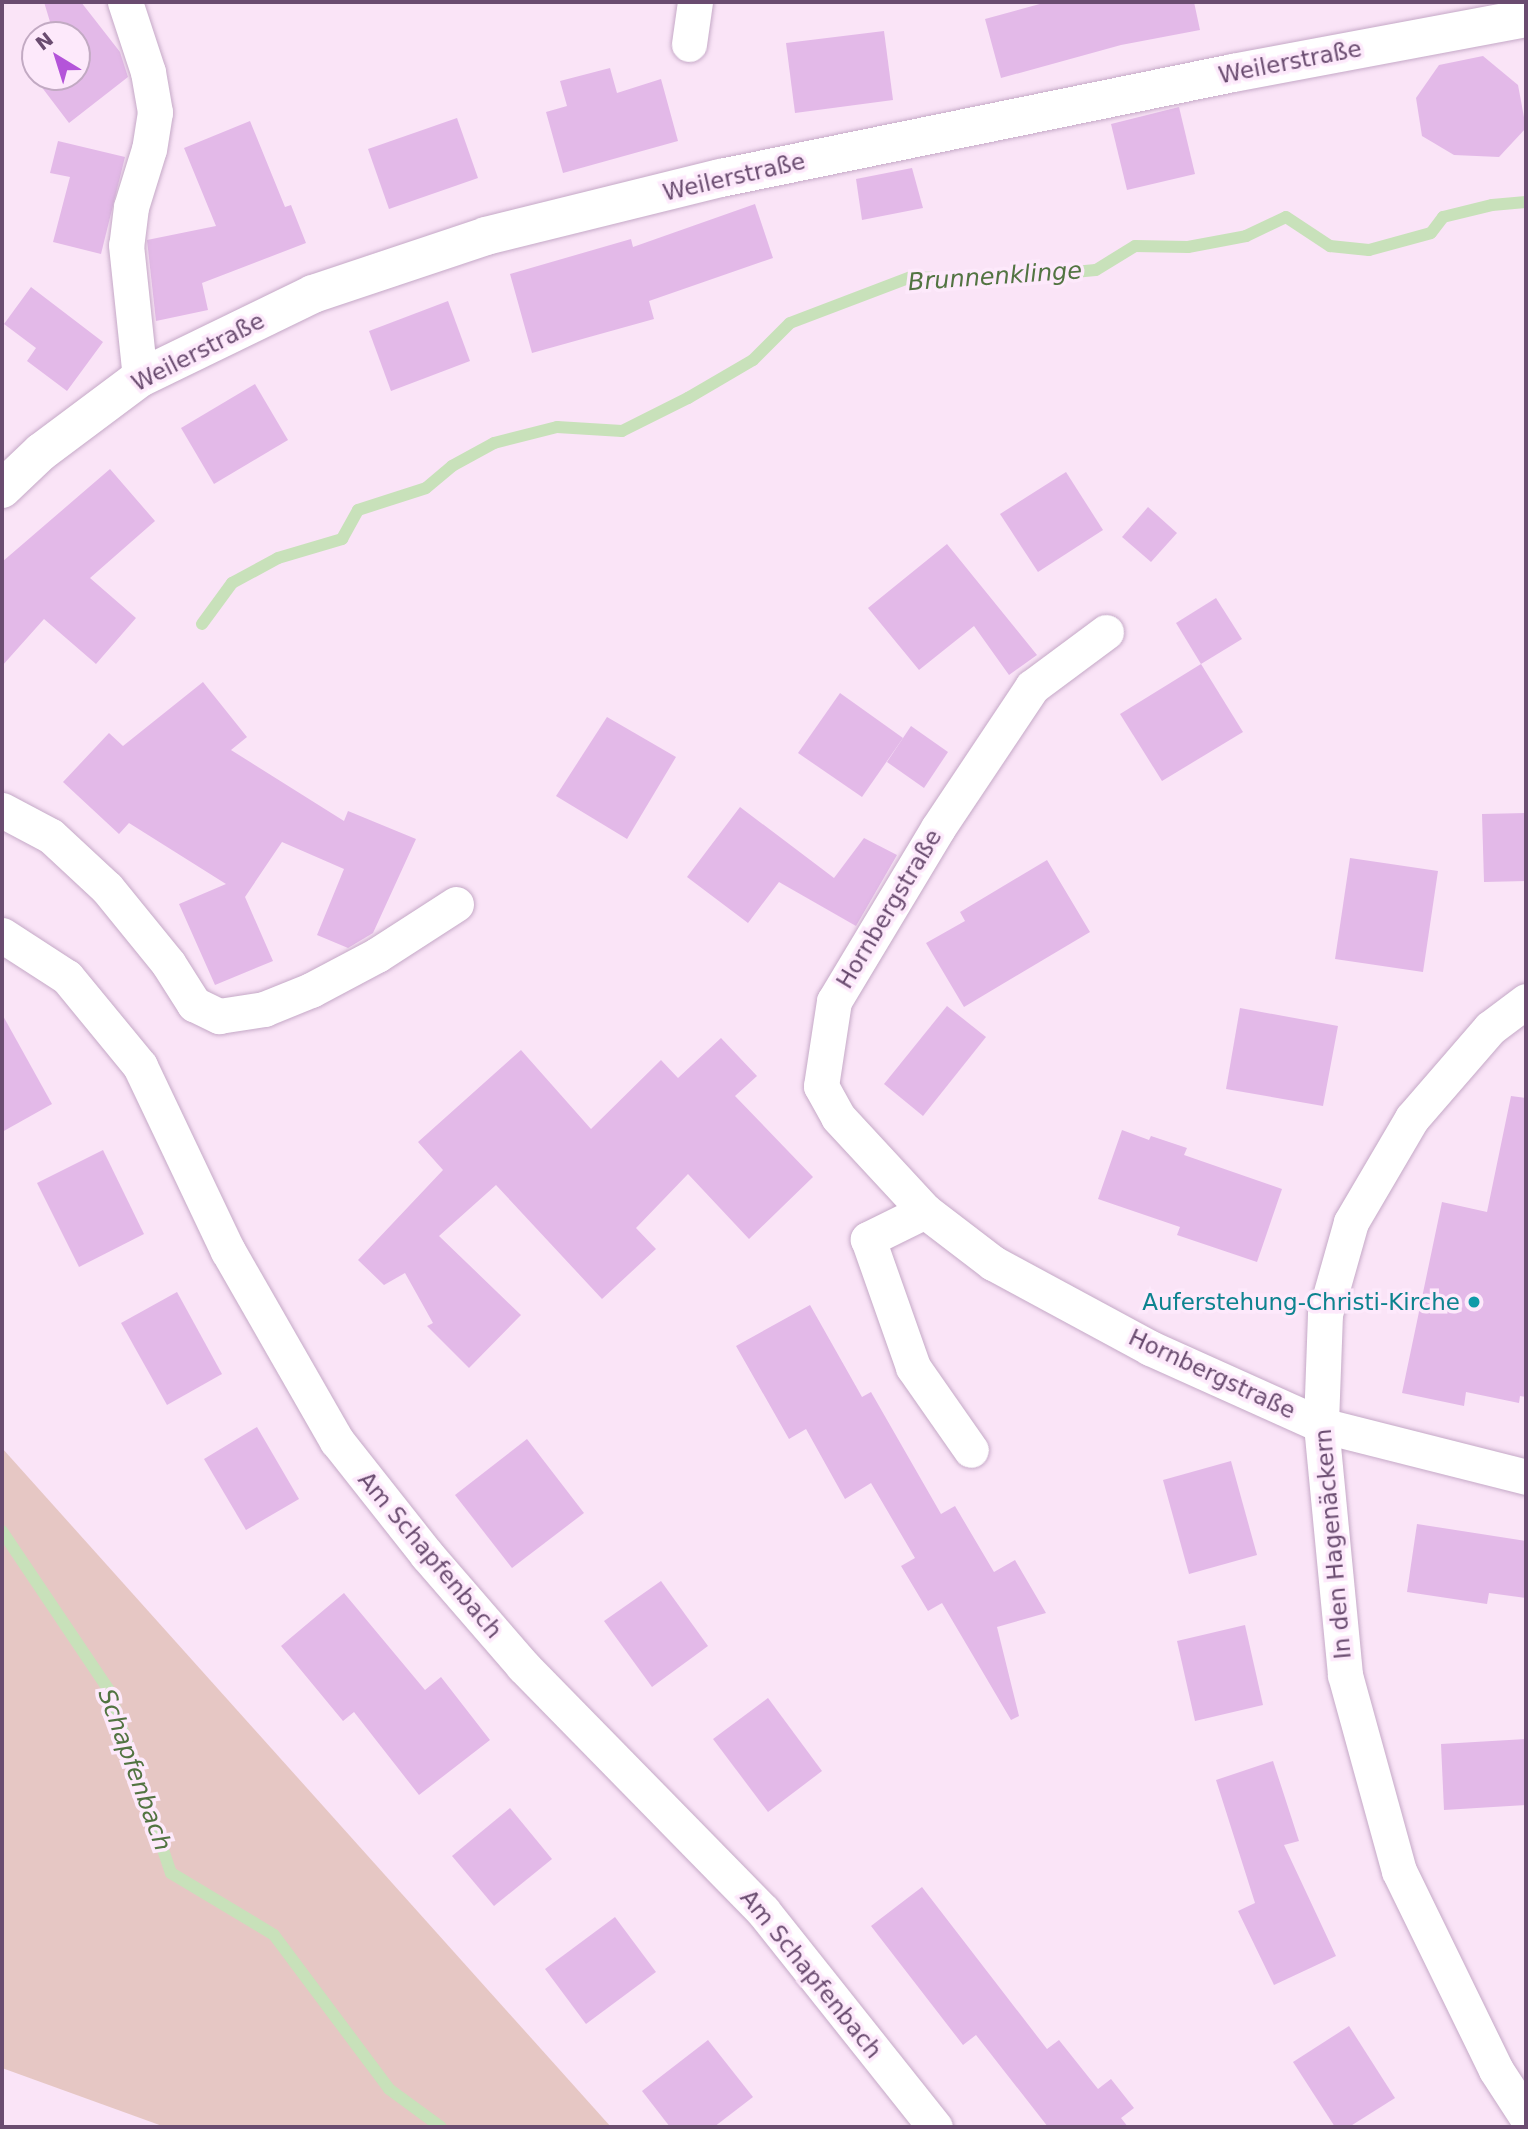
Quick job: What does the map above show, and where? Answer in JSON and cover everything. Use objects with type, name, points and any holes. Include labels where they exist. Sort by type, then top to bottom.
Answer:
[{"type":"main road","name":"Weilerstraße","points":[[2,489],[41,452],[140,378],[313,293],[486,236],[721,178],[1233,73],[1526,18]]},
{"type":"street","points":[[125,2],[148,72],[155,112],[149,149],[131,207],[126,245],[140,378]]},
{"type":"street","points":[[689,44],[695,2]]},
{"type":"street","name":"Hornbergstraße","points":[[1106,632],[1032,687],[938,828],[834,1001],[821,1086],[838,1117],[925,1211],[993,1263],[1150,1348],[1321,1425],[1526,1477]]},
{"type":"street","points":[[2,810],[51,836],[107,888],[168,962],[194,1004],[219,1016],[264,1009],[311,990],[377,955],[456,904]]},
{"type":"street","name":"Am Schapfenbach","points":[[2,934],[67,977],[140,1066],[228,1251],[288,1360],[345,1451],[427,1555],[523,1666],[763,1912],[935,2127]]},
{"type":"street","name":"In den Hagenäckern","points":[[1526,1001],[1490,1028],[1412,1118],[1351,1222],[1325,1314],[1321,1425],[1345,1675],[1399,1871],[1496,2070],[1526,2116]]},
{"type":"street","points":[[925,1211],[868,1239],[913,1367],[971,1450]]},
{"type":"shaded area","points":[[2,1448],[611,2127],[165,2127],[2,2068]]},
{"type":"building","points":[[44,2],[81,2],[120,52],[128,77],[69,123],[45,91],[91,91],[91,21],[50,21]]},
{"type":"building","points":[[1047,2],[1194,2],[1200,30],[1121,45],[1001,78],[985,19]]},
{"type":"building","points":[[884,31],[893,100],[795,113],[786,43]]},
{"type":"building","points":[[1483,56],[1518,85],[1526,128],[1499,157],[1454,155],[1422,136],[1416,98],[1439,65]]},
{"type":"building","points":[[610,68],[617,93],[661,79],[678,141],[563,173],[546,112],[567,106],[560,81]]},
{"type":"building","points":[[1179,107],[1195,174],[1127,190],[1111,124]]},
{"type":"building","points":[[457,118],[478,178],[389,209],[368,149]]},
{"type":"building","points":[[250,121],[285,207],[291,205],[306,243],[202,283],[208,310],[156,321],[147,240],[216,226],[184,148]]},
{"type":"building","points":[[58,141],[125,157],[101,254],[53,242],[70,177],[50,173]]},
{"type":"building","points":[[912,168],[923,208],[862,220],[856,179]]},
{"type":"building","points":[[755,204],[773,258],[649,301],[654,319],[532,353],[510,274],[631,239],[633,247]]},
{"type":"building","points":[[31,287],[103,342],[67,391],[27,361],[36,348],[4,324]]},
{"type":"building","points":[[448,301],[470,361],[391,391],[369,331]]},
{"type":"building","points":[[255,384],[288,440],[214,484],[181,428]]},
{"type":"building","points":[[110,469],[155,521],[90,578],[136,618],[96,664],[44,619],[2,666],[2,562]]},
{"type":"building","points":[[1066,472],[1103,530],[1038,572],[1000,514]]},
{"type":"building","points":[[1148,507],[1177,533],[1151,562],[1122,537]]},
{"type":"building","points":[[947,544],[1037,655],[1009,675],[974,626],[919,670],[868,608]]},
{"type":"building","points":[[1216,598],[1242,639],[1201,664],[1176,623]]},
{"type":"building","points":[[1201,664],[1243,732],[1162,781],[1120,714]]},
{"type":"building","points":[[203,682],[247,737],[231,750],[344,821],[348,811],[416,839],[373,933],[348,948],[317,935],[344,869],[282,842],[245,897],[273,961],[215,985],[179,904],[226,884],[129,823],[119,834],[63,782],[109,733],[123,746]]},
{"type":"building","points":[[840,693],[903,738],[862,797],[798,753]]},
{"type":"building","points":[[607,717],[676,757],[627,839],[556,796]]},
{"type":"building","points":[[911,726],[948,752],[924,788],[887,762]]},
{"type":"building","points":[[740,807],[834,878],[864,838],[897,855],[856,926],[779,882],[748,923],[687,877]]},
{"type":"building","points":[[1526,813],[1526,881],[1484,882],[1482,814]]},
{"type":"building","points":[[1350,858],[1438,871],[1423,972],[1335,959]]},
{"type":"building","points":[[1047,860],[1090,932],[964,1007],[926,943],[965,921],[960,912]]},
{"type":"building","points":[[947,1006],[986,1037],[923,1116],[884,1084]]},
{"type":"building","points":[[1240,1008],[1338,1026],[1323,1106],[1226,1089]]},
{"type":"building","points":[[2,1014],[52,1104],[2,1132]]},
{"type":"building","points":[[721,1038],[757,1076],[735,1096],[813,1177],[749,1239],[688,1174],[636,1228],[656,1249],[602,1299],[496,1185],[439,1236],[521,1315],[469,1368],[427,1326],[433,1323],[405,1273],[384,1285],[358,1260],[443,1170],[418,1142],[521,1050],[591,1129],[661,1060],[678,1078]]},
{"type":"building","name":"Auferstehung-Christi-Kirche","points":[[1511,1096],[1526,1098],[1526,1397],[1520,1396],[1519,1403],[1466,1392],[1464,1406],[1402,1393],[1442,1202],[1487,1212]]},
{"type":"building","points":[[1122,1130],[1149,1140],[1151,1136],[1187,1148],[1184,1155],[1282,1189],[1257,1262],[1177,1235],[1180,1227],[1098,1199]]},
{"type":"building","points":[[103,1150],[144,1234],[79,1267],[37,1183]]},
{"type":"building","points":[[177,1292],[222,1374],[167,1405],[121,1323]]},
{"type":"building","points":[[810,1305],[862,1397],[871,1392],[941,1514],[955,1506],[994,1572],[1015,1560],[1046,1613],[997,1627],[1019,1716],[1011,1720],[942,1603],[928,1611],[901,1566],[915,1558],[871,1483],[845,1499],[806,1429],[789,1439],[736,1346]]},
{"type":"building","points":[[257,1427],[299,1499],[246,1530],[204,1459]]},
{"type":"building","points":[[527,1439],[584,1513],[512,1568],[455,1495]]},
{"type":"building","points":[[1231,1461],[1257,1555],[1189,1574],[1163,1480]]},
{"type":"building","points":[[1417,1524],[1526,1541],[1526,1598],[1489,1593],[1487,1604],[1407,1592]]},
{"type":"building","points":[[661,1581],[708,1646],[652,1687],[604,1621]]},
{"type":"building","points":[[344,1593],[425,1690],[441,1677],[490,1740],[419,1795],[354,1712],[343,1721],[281,1646]]},
{"type":"building","points":[[1245,1625],[1263,1705],[1195,1721],[1177,1641]]},
{"type":"building","points":[[768,1698],[822,1771],[768,1812],[713,1739]]},
{"type":"building","points":[[1526,1739],[1526,1805],[1444,1810],[1441,1744]]},
{"type":"building","points":[[1273,1761],[1299,1841],[1284,1845],[1336,1956],[1274,1985],[1238,1911],[1255,1903],[1216,1780]]},
{"type":"building","points":[[510,1808],[552,1859],[494,1906],[452,1856]]},
{"type":"building","points":[[922,1887],[1047,2049],[1059,2040],[1098,2089],[1111,2079],[1134,2108],[1121,2118],[1128,2127],[1048,2127],[976,2035],[963,2045],[871,1926]]},
{"type":"building","points":[[615,1917],[656,1972],[586,2024],[545,1969]]},
{"type":"building","points":[[1349,2026],[1395,2098],[1349,2127],[1335,2127],[1293,2062]]},
{"type":"building","points":[[708,2040],[753,2097],[714,2127],[670,2127],[642,2091]]},
{"type":"waterway","name":"Brunnenklinge","points":[[202,624],[232,583],[278,558],[342,539],[358,510],[426,488],[452,466],[494,443],[557,427],[622,431],[688,398],[753,360],[790,323],[911,277],[988,280],[1096,270],[1135,246],[1188,247],[1246,236],[1286,217],[1330,246],[1369,250],[1431,233],[1443,217],[1492,205],[1526,202]]},
{"type":"waterway","name":"Schapfenbach","points":[[2,1531],[109,1690],[171,1873],[274,1935],[389,2089],[441,2127]]},
{"type":"place","name":"Auferstehung-Christi-Kirche","points":[[1474,1302]]}]
